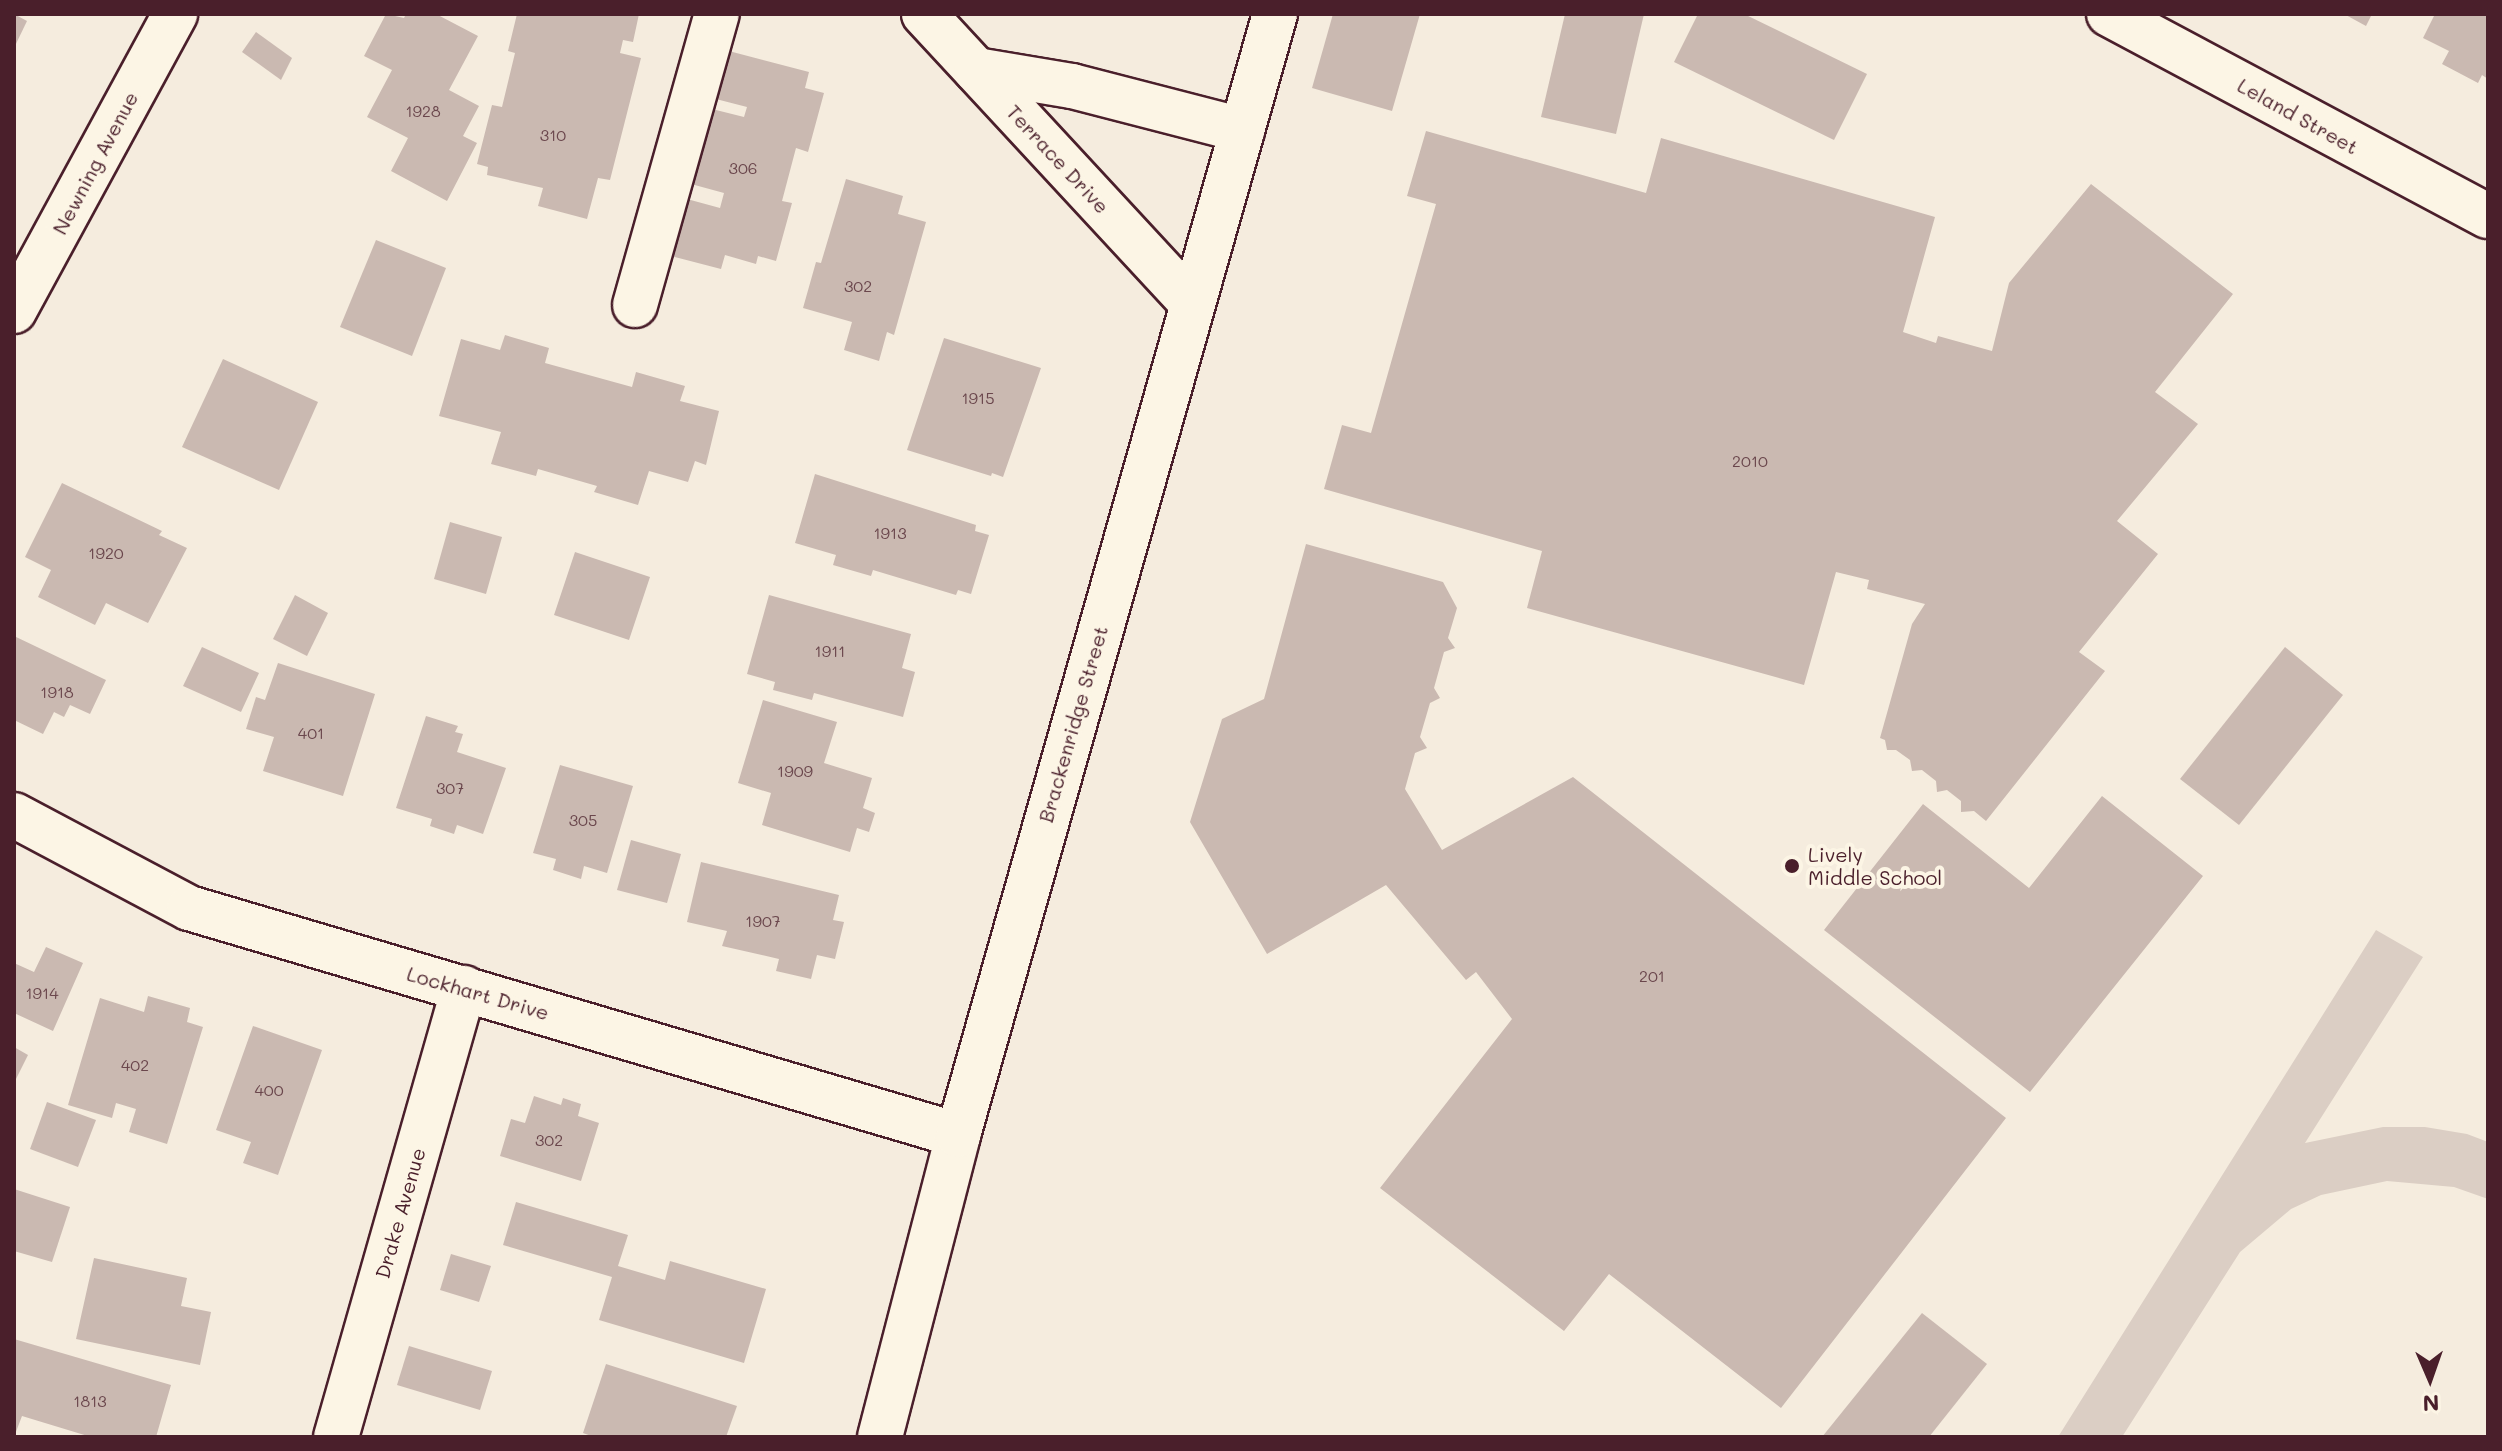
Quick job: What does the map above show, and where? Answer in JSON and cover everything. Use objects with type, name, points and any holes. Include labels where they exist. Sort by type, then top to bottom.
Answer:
[{"type":"street","name":"Newning Avenue","points":[[14,311],[175,14]]},
{"type":"street","points":[[635,305],[717,14]]},
{"type":"street","name":"Terrace Drive","points":[[924,14],[1192,303]]},
{"type":"street","name":"Brackenridge Street","points":[[880,1437],[958,1135],[1275,14]]},
{"type":"street","name":"Leland Street","points":[[2132,19],[2488,216]]},
{"type":"street","points":[[976,70],[1072,86],[1242,130]]},
{"type":"street","name":"Lockhart Drive","points":[[14,815],[189,908],[958,1135]]},
{"type":"street","name":"Drake Avenue","points":[[336,1437],[464,988]]},
{"type":"shaded area","points":[[2376,930],[2423,957],[2305,1143],[2383,1127],[2425,1127],[2467,1134],[2488,1142],[2488,1199],[2454,1187],[2387,1181],[2321,1195],[2291,1209],[2240,1252],[2122,1437],[2058,1437]]},
{"type":"building","points":[[14,14],[27,21],[14,48]]},
{"type":"building","points":[[386,14],[404,18],[406,14],[436,14],[478,36],[449,90],[479,106],[463,136],[477,143],[447,201],[391,171],[408,138],[367,117],[392,70],[364,56]]},
{"type":"building","points":[[517,14],[639,14],[633,42],[623,40],[620,53],[641,58],[610,180],[598,178],[587,219],[538,206],[543,188],[487,175],[488,167],[477,164],[492,105],[502,107],[515,53],[508,51]]},
{"type":"building","points":[[1333,14],[1420,14],[1392,111],[1312,88]]},
{"type":"building","points":[[1565,14],[1644,14],[1616,134],[1541,117]]},
{"type":"building","points":[[1698,14],[1744,14],[1867,74],[1834,140],[1674,62]]},
{"type":"building","points":[[2344,14],[2372,14],[2366,26]]},
{"type":"building","points":[[2435,14],[2488,14],[2488,79],[2482,75],[2478,83],[2442,64],[2449,51],[2423,38]]},
{"type":"building","points":[[256,32],[292,58],[281,80],[242,52]]},
{"type":"building","points":[[725,50],[809,72],[805,88],[824,93],[808,152],[796,148],[782,201],[792,203],[776,261],[758,256],[756,264],[725,255],[721,269],[671,256],[687,199],[720,208],[724,193],[691,184],[712,109],[744,117],[747,107],[712,98]]},
{"type":"building","points":[[1426,131],[1646,193],[1661,138],[1935,217],[1903,332],[1936,343],[1938,336],[1992,351],[2009,283],[2091,184],[2233,294],[2155,392],[2198,424],[2117,521],[2158,554],[2079,652],[2105,671],[1986,821],[1974,811],[1961,812],[1961,801],[1947,790],[1937,792],[1936,781],[1922,770],[1912,771],[1910,760],[1896,750],[1887,750],[1885,740],[1880,738],[1912,624],[1925,604],[1867,589],[1869,580],[1836,572],[1804,685],[1527,608],[1542,551],[1324,489],[1342,425],[1371,433],[1436,204],[1407,196]]},
{"type":"building","points":[[846,179],[903,196],[898,214],[926,222],[894,335],[887,332],[879,361],[844,350],[852,322],[803,308],[816,262],[821,263]]},
{"type":"building","points":[[376,240],[446,268],[412,356],[340,327]]},
{"type":"building","points":[[505,335],[549,348],[545,363],[632,387],[636,372],[685,386],[680,401],[719,411],[706,465],[695,461],[688,482],[649,471],[638,505],[594,492],[597,486],[538,469],[536,476],[491,464],[501,432],[439,416],[461,339],[500,350]]},
{"type":"building","points":[[944,338],[1041,368],[1003,477],[907,450]]},
{"type":"building","points":[[223,359],[318,402],[279,490],[182,447]]},
{"type":"building","points":[[815,474],[976,525],[975,531],[989,535],[971,594],[958,590],[956,595],[873,570],[871,576],[833,565],[836,555],[795,543]]},
{"type":"building","points":[[62,483],[162,531],[159,535],[187,548],[148,623],[106,603],[95,625],[38,597],[51,570],[25,557]]},
{"type":"building","points":[[450,522],[502,537],[486,594],[434,579]]},
{"type":"building","points":[[1306,544],[1443,582],[1457,608],[1448,638],[1455,648],[1444,652],[1434,688],[1440,698],[1430,703],[1420,737],[1427,748],[1415,753],[1405,789],[1442,850],[1573,777],[2006,1118],[1781,1408],[1609,1274],[1564,1331],[1380,1188],[1512,1019],[1476,972],[1466,980],[1386,885],[1267,954],[1190,822],[1222,719],[1264,699]]},
{"type":"building","points":[[575,552],[650,577],[629,640],[554,615]]},
{"type":"building","points":[[295,595],[328,613],[307,656],[273,639]]},
{"type":"building","points":[[769,595],[911,634],[902,668],[915,672],[903,717],[814,693],[812,700],[773,690],[775,682],[747,674]]},
{"type":"building","points":[[14,636],[106,680],[90,714],[70,705],[64,717],[54,712],[43,734],[14,720]]},
{"type":"building","points":[[202,647],[259,673],[241,712],[183,686]]},
{"type":"building","points":[[2285,647],[2343,695],[2239,825],[2180,779]]},
{"type":"building","points":[[278,663],[375,694],[343,796],[263,771],[274,737],[246,729],[256,697],[265,700]]},
{"type":"building","points":[[763,700],[837,722],[824,763],[872,778],[863,808],[875,813],[869,832],[857,828],[850,852],[762,825],[771,793],[738,783]]},
{"type":"building","points":[[426,716],[458,726],[455,732],[463,734],[457,752],[506,768],[483,834],[457,825],[454,834],[430,826],[432,819],[396,808]]},
{"type":"building","points":[[560,765],[633,786],[607,873],[584,866],[581,879],[553,870],[556,859],[533,853]]},
{"type":"building","points":[[2102,796],[2203,876],[2030,1092],[1824,930],[1923,804],[2029,888]]},
{"type":"building","points":[[631,840],[681,854],[667,903],[617,890]]},
{"type":"building","points":[[701,862],[839,895],[833,920],[844,922],[835,959],[817,955],[811,979],[776,971],[779,959],[722,946],[727,931],[687,922]]},
{"type":"building","points":[[46,947],[83,963],[53,1031],[14,1013],[14,963],[34,972]]},
{"type":"building","points":[[148,996],[190,1008],[187,1022],[203,1027],[167,1144],[129,1132],[136,1109],[116,1103],[112,1118],[68,1105],[100,998],[144,1012]]},
{"type":"building","points":[[253,1026],[322,1050],[278,1175],[243,1163],[251,1142],[216,1130]]},
{"type":"building","points":[[14,1047],[28,1055],[14,1083]]},
{"type":"building","points":[[534,1096],[561,1105],[563,1098],[581,1104],[578,1116],[599,1123],[581,1181],[500,1156],[511,1119],[525,1123]]},
{"type":"building","points":[[47,1102],[96,1120],[78,1167],[30,1149]]},
{"type":"building","points":[[14,1189],[70,1207],[52,1262],[14,1251]]},
{"type":"building","points":[[516,1202],[628,1235],[618,1266],[665,1280],[670,1261],[766,1289],[744,1363],[599,1320],[612,1277],[503,1245]]},
{"type":"building","points":[[451,1254],[491,1266],[479,1302],[440,1290]]},
{"type":"building","points":[[94,1258],[187,1278],[181,1306],[211,1312],[200,1365],[76,1339]]},
{"type":"building","points":[[1922,1313],[1987,1364],[1929,1437],[1822,1437]]},
{"type":"building","points":[[14,1339],[171,1385],[156,1437],[91,1437],[22,1416],[14,1437]]},
{"type":"building","points":[[409,1346],[492,1371],[480,1410],[397,1385]]},
{"type":"building","points":[[606,1364],[737,1406],[726,1437],[594,1437],[583,1433]]},
{"type":"place","name":"Lively Middle School","points":[[1792,866]]}]
